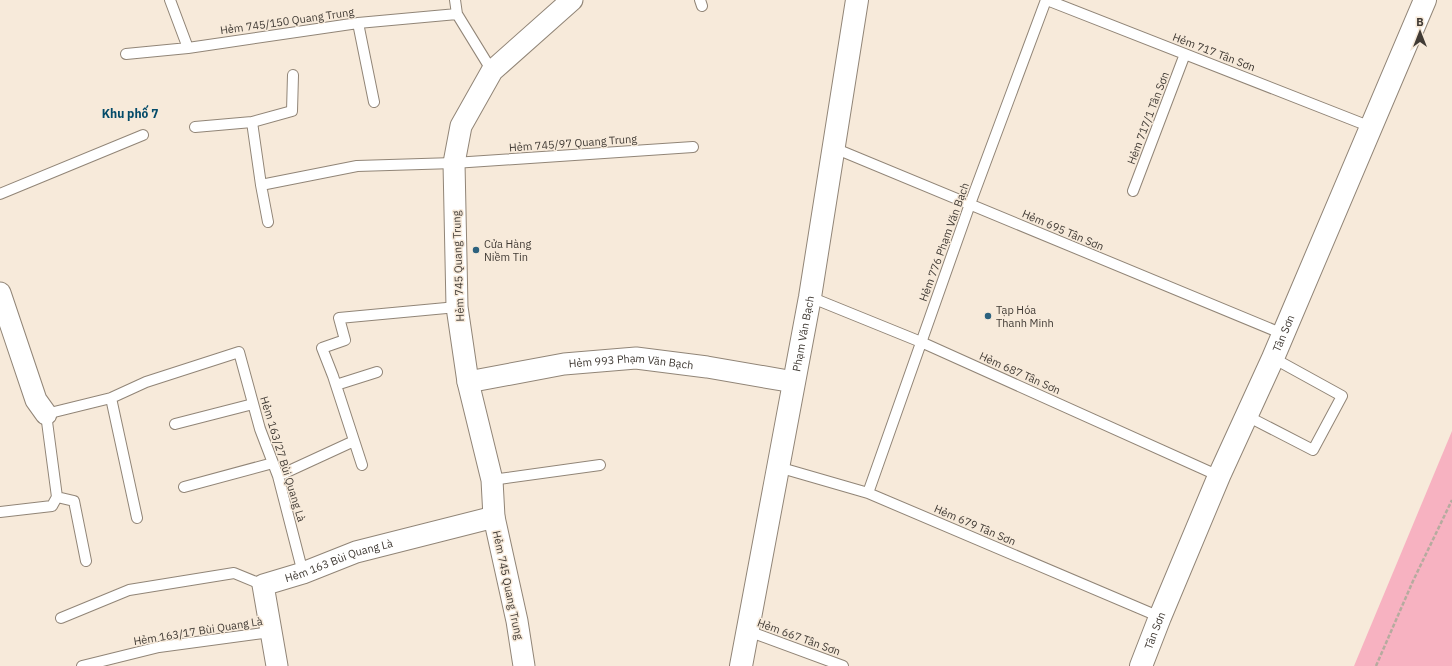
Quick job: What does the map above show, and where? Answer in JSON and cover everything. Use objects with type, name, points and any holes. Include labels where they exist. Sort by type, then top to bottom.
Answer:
[{"type":"street","name":"Hẻm 745 Quang Trung","points":[[524,666],[517,621],[494,517],[492,480],[468,382],[457,307],[454,163],[461,126],[492,71],[572,0]]},
{"type":"street","name":"Phạm Văn Bạch","points":[[741,666],[810,297],[857,0]]},
{"type":"street","name":"Tân Sơn","points":[[1141,666],[1219,476],[1273,358],[1425,0]]},
{"type":"street","points":[[0,294],[36,400],[46,414]]},
{"type":"street","name":"Hẻm 993 Phạm Văn Bạch","points":[[468,382],[564,364],[636,358],[707,367],[794,382]]},
{"type":"street","name":"Hẻm 163 Bùi Quang Là","points":[[263,585],[303,573],[356,552],[494,517]]},
{"type":"street","points":[[263,585],[277,666]]},
{"type":"lane","points":[[170,0],[188,48]]},
{"type":"lane","points":[[455,0],[457,14],[492,71]]},
{"type":"lane","name":"Hẻm 717 Tân Sơn","points":[[1047,0],[1371,127]]},
{"type":"lane","name":"Hẻm 776 Phạm Văn Bạch","points":[[868,493],[970,204],[1047,0]]},
{"type":"lane","name":"Hẻm 745/150 Quang Trung","points":[[126,54],[188,48],[358,23],[457,14]]},
{"type":"lane","points":[[358,23],[374,102]]},
{"type":"lane","name":"Hẻm 717/1 Tân Sơn","points":[[1133,191],[1185,54]]},
{"type":"lane","points":[[195,127],[252,122],[292,111],[293,75]]},
{"type":"lane","points":[[252,122],[268,222]]},
{"type":"lane","points":[[0,194],[143,135]]},
{"type":"lane","name":"Hẻm 745/97 Quang Trung","points":[[261,185],[357,166],[454,163],[693,147]]},
{"type":"lane","name":"Hẻm 695 Tân Sơn","points":[[834,148],[1283,334]]},
{"type":"lane","name":"Hẻm 687 Tân Sơn","points":[[810,297],[921,342],[1219,476]]},
{"type":"lane","points":[[362,465],[336,385],[322,348],[345,340],[339,318],[457,307]]},
{"type":"lane","name":"Hẻm 163/27 Bùi Quang Là","points":[[111,398],[146,382],[239,352],[260,429],[278,476],[303,573]]},
{"type":"lane","points":[[1247,416],[1313,450],[1342,396],[1273,358]]},
{"type":"lane","points":[[336,385],[377,372]]},
{"type":"lane","points":[[0,512],[52,506],[57,497],[46,414],[111,398],[137,518]]},
{"type":"lane","points":[[175,424],[253,404]]},
{"type":"lane","points":[[278,476],[354,441]]},
{"type":"lane","points":[[184,487],[273,463]]},
{"type":"lane","points":[[492,480],[600,465]]},
{"type":"lane","name":"Hẻm 679 Tân Sơn","points":[[778,467],[868,493],[1160,617]]},
{"type":"lane","points":[[57,497],[74,501],[86,561]]},
{"type":"lane","points":[[61,618],[129,590],[234,573],[263,585]]},
{"type":"lane","name":"Hẻm 667 Tân Sơn","points":[[748,631],[843,666]]},
{"type":"lane","name":"Hẻm 163/17 Bùi Quang Là","points":[[82,666],[159,647],[271,632]]},
{"type":"path","points":[[1376,666],[1413,581],[1452,500]]},
{"type":"shaded area","points":[[1452,431],[1452,666],[1354,666]]},
{"type":"place","name":"Cửa Hàng Niềm Tin","points":[[476,250]]},
{"type":"place","name":"Tạp Hóa Thanh Minh","points":[[988,316]]},
{"type":"district","name":"Khu phố 7","points":[[130,114]]}]
